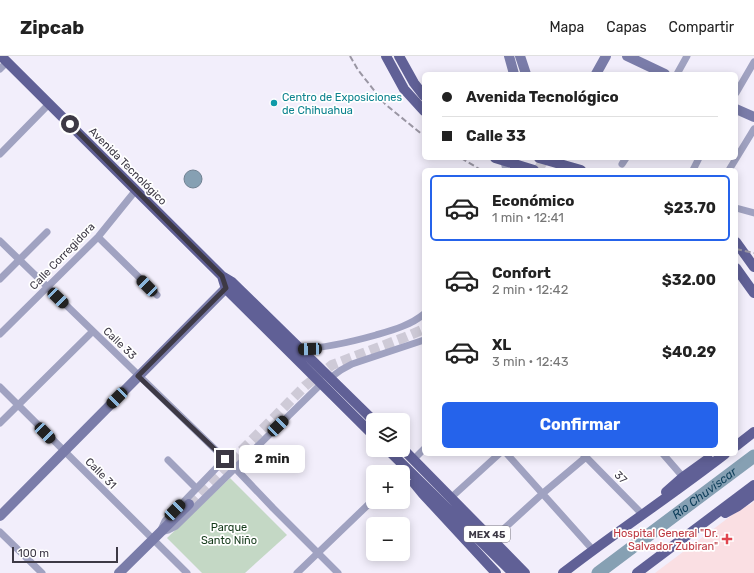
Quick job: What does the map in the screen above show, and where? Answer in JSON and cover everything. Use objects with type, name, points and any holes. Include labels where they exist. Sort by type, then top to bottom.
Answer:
[{"type":"main road","points":[[386,56],[404,89],[422,109]]},
{"type":"main road","points":[[399,56],[414,83],[422,93]]},
{"type":"main road","points":[[509,56],[513,72]]},
{"type":"main road","points":[[520,56],[525,72]]},
{"type":"main road","points":[[597,72],[606,56]]},
{"type":"main road","points":[[627,56],[661,72]]},
{"type":"main road","name":"Avenida Tecnológico","points":[[3,62],[49,104],[326,381],[366,414]]},
{"type":"main road","points":[[738,109],[754,117]]},
{"type":"main road","points":[[547,160],[575,168]]},
{"type":"main road","points":[[502,163],[525,168]]},
{"type":"main road","points":[[738,245],[754,267]]},
{"type":"main road","points":[[738,271],[754,293]]},
{"type":"main road","points":[[0,516],[229,285]]},
{"type":"main road","name":"Avenida Tecnológico","points":[[229,285],[301,349],[326,381],[366,427]]},
{"type":"main road","points":[[738,437],[754,425]]},
{"type":"main road","points":[[738,444],[754,432]]},
{"type":"main road","points":[[410,456],[416,462],[432,471],[448,497],[497,535],[534,573]]},
{"type":"main road","points":[[657,505],[664,493],[711,456]]},
{"type":"main road","points":[[563,573],[592,550],[657,505],[722,456]]},
{"type":"main road","name":"MEX 45","points":[[394,457],[402,465]]},
{"type":"main road","name":"MEX 45","points":[[410,473],[448,497],[525,573]]},
{"type":"main road","points":[[410,476],[423,494],[496,573]]},
{"type":"main road","points":[[637,573],[710,519],[749,493],[754,485]]},
{"type":"main road","name":"MEX 45","points":[[448,497],[513,573]]},
{"type":"main road","points":[[119,573],[189,504]]},
{"type":"street","points":[[678,72],[687,56]]},
{"type":"street","points":[[738,90],[754,62]]},
{"type":"street","points":[[0,154],[49,104]]},
{"type":"street","points":[[738,155],[754,129]]},
{"type":"street","name":"Calle Corregidora","points":[[0,334],[98,237],[136,190]]},
{"type":"street","points":[[738,209],[754,213]]},
{"type":"street","points":[[0,278],[47,232]]},
{"type":"street","points":[[98,237],[157,296]]},
{"type":"street","name":"Calle 33","points":[[0,241],[92,332],[225,459],[196,488]]},
{"type":"street","points":[[301,349],[319,349],[338,346],[397,328],[418,319],[422,316]]},
{"type":"street","points":[[0,423],[92,332]]},
{"type":"street","points":[[160,532],[176,526],[326,381],[341,370],[352,364],[422,341]]},
{"type":"street","name":"Calle 31","points":[[0,387],[186,573]]},
{"type":"street","points":[[416,462],[422,452]]},
{"type":"street","points":[[448,497],[497,456]]},
{"type":"street","points":[[509,456],[592,550]]},
{"type":"street","points":[[497,535],[585,456]]},
{"type":"street","name":"37","points":[[585,456],[643,515]]},
{"type":"street","points":[[665,456],[683,477]]},
{"type":"street","points":[[160,532],[165,521],[196,488],[168,460]]},
{"type":"street","points":[[235,468],[338,573]]},
{"type":"street","points":[[296,573],[366,507]]},
{"type":"street","points":[[0,532],[37,571]]},
{"type":"shaded area","name":"Hospital General \"Dr. Salvador Zubiran\"","points":[[754,501],[754,573],[655,573],[744,506],[750,505]]},
{"type":"green space","name":"Parque Santo Niño","points":[[230,478],[287,535],[245,573],[202,573],[167,538]]},
{"type":"water","points":[[189,170],[197,170],[202,175],[200,186],[197,188],[189,188],[184,183],[184,175]]},
{"type":"waterway","name":"Rio Chuviscar","points":[[598,573],[754,456]]},
{"type":"tunnel","points":[[539,168],[544,160]]},
{"type":"tunnel","points":[[189,504],[305,386],[332,365],[422,330]]},
{"type":"railway","points":[[350,56],[358,70],[385,104],[422,134]]},
{"type":"railway","points":[[464,160],[478,168]]},
{"type":"railway","points":[[738,249],[754,253]]},
{"type":"place","name":"Centro de Exposiciones de Chihuahua","points":[[274,103]]},
{"type":"place","name":"Hospital General \"Dr. Salvador Zubiran\"","points":[[727,539]]},
{"type":"route","points":[[70,124],[222,276],[226,288],[138,376],[225,459]]}]
